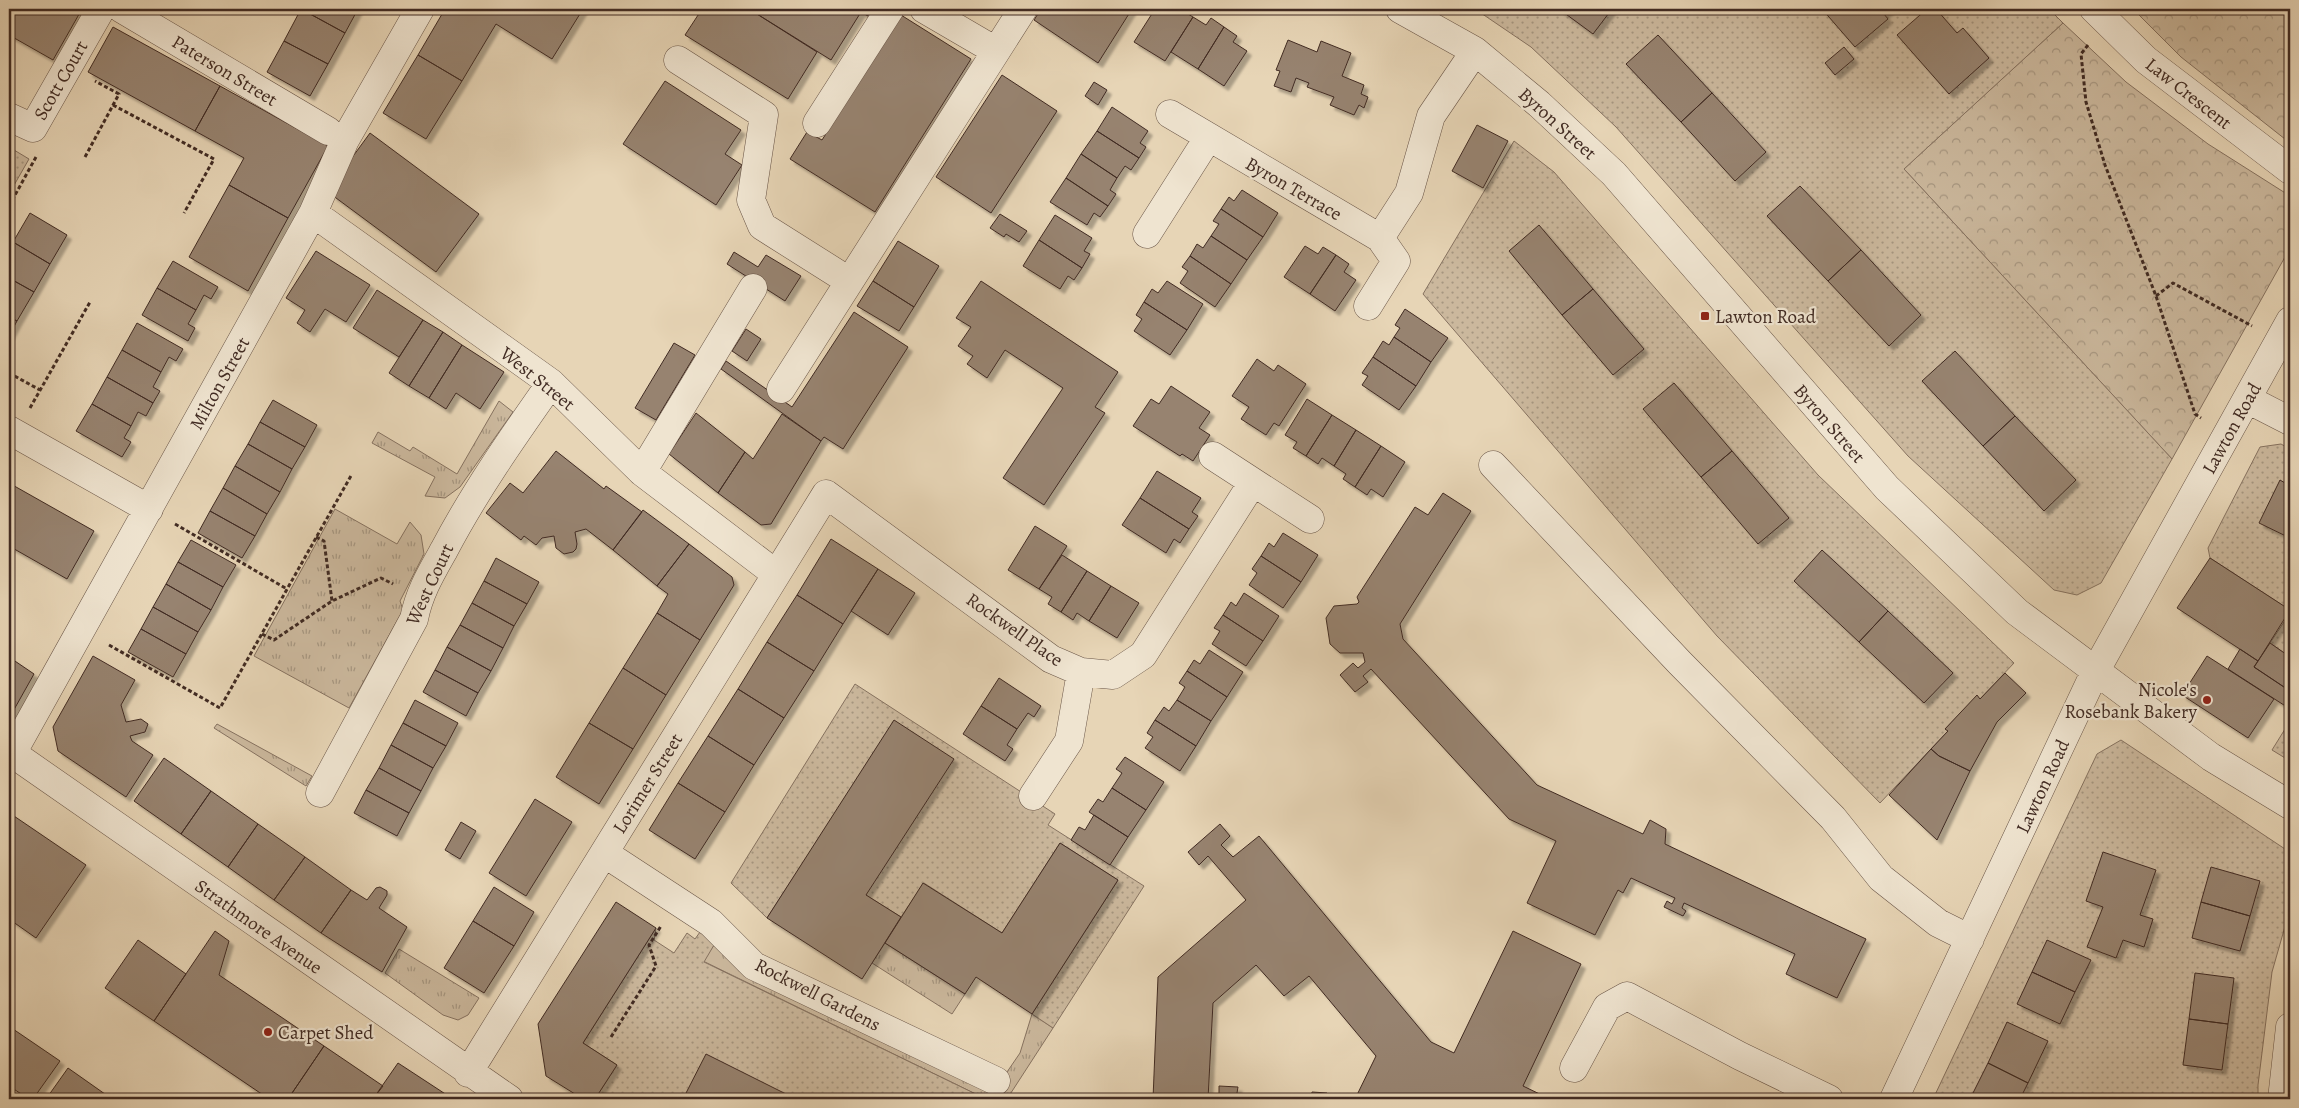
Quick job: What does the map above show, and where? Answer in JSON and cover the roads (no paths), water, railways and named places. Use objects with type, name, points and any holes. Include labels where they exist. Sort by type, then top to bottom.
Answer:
[{"type":"street","name":"Scott Court","points":[[9,117],[33,128],[101,9]]},
{"type":"street","name":"Paterson Street","points":[[122,9],[328,131]]},
{"type":"street","name":"Milton Street","points":[[10,755],[82,630],[313,213],[345,140],[420,9]]},
{"type":"street","points":[[817,123],[890,9]]},
{"type":"street","points":[[924,9],[996,51]]},
{"type":"street","points":[[781,389],[1023,9]]},
{"type":"street","name":"Byron Street","points":[[1400,9],[1475,51],[1539,104],[1614,174],[1887,488],[2017,612],[2211,757],[2290,805]]},
{"type":"street","name":"Law Crescent","points":[[2100,15],[2146,60],[2290,170]]},
{"type":"street","points":[[1380,238],[1409,193],[1431,116],[1475,51]]},
{"type":"street","points":[[678,60],[764,115],[751,200],[762,226],[849,281]]},
{"type":"street","name":"Byron Terrace","points":[[1170,114],[1380,238],[1396,261],[1368,306]]},
{"type":"street","points":[[1147,234],[1208,138]]},
{"type":"street","name":"West Street","points":[[313,213],[551,383],[642,472],[776,574]]},
{"type":"street","points":[[642,472],[753,288]]},
{"type":"street","name":"Lawton Road","points":[[1894,1099],[2095,672],[2285,331]]},
{"type":"street","name":"West Court","points":[[320,793],[414,619],[418,598],[479,487],[551,383]]},
{"type":"street","points":[[2247,399],[2290,421]]},
{"type":"street","points":[[12,432],[149,509]]},
{"type":"street","points":[[1213,456],[1310,519]]},
{"type":"street","points":[[1493,465],[1680,663],[1833,818],[1881,878],[1938,923],[1970,939]]},
{"type":"street","name":"Rockwell Place","points":[[826,494],[1052,659],[1081,672],[1113,675],[1143,655],[1253,482]]},
{"type":"street","name":"Lorimer Street","points":[[468,1073],[826,494]]},
{"type":"street","points":[[1033,796],[1069,740],[1081,672]]},
{"type":"street","name":"Strathmore Avenue","points":[[10,755],[468,1073],[509,1099]]},
{"type":"street","name":"Rockwell Gardens","points":[[604,853],[711,923],[754,966],[996,1081]]},
{"type":"street","points":[[1574,1068],[1607,1007],[1627,996],[1740,1056],[1829,1099]]},
{"type":"street","points":[[2282,1099],[2290,1027]]},
{"type":"place","name":"Lawton Road","points":[[1705,316]]},
{"type":"place","name":"Nicole's Rosebank Bakery","points":[[2207,700]]},
{"type":"place","name":"Carpet Shed","points":[[268,1032]]}]
